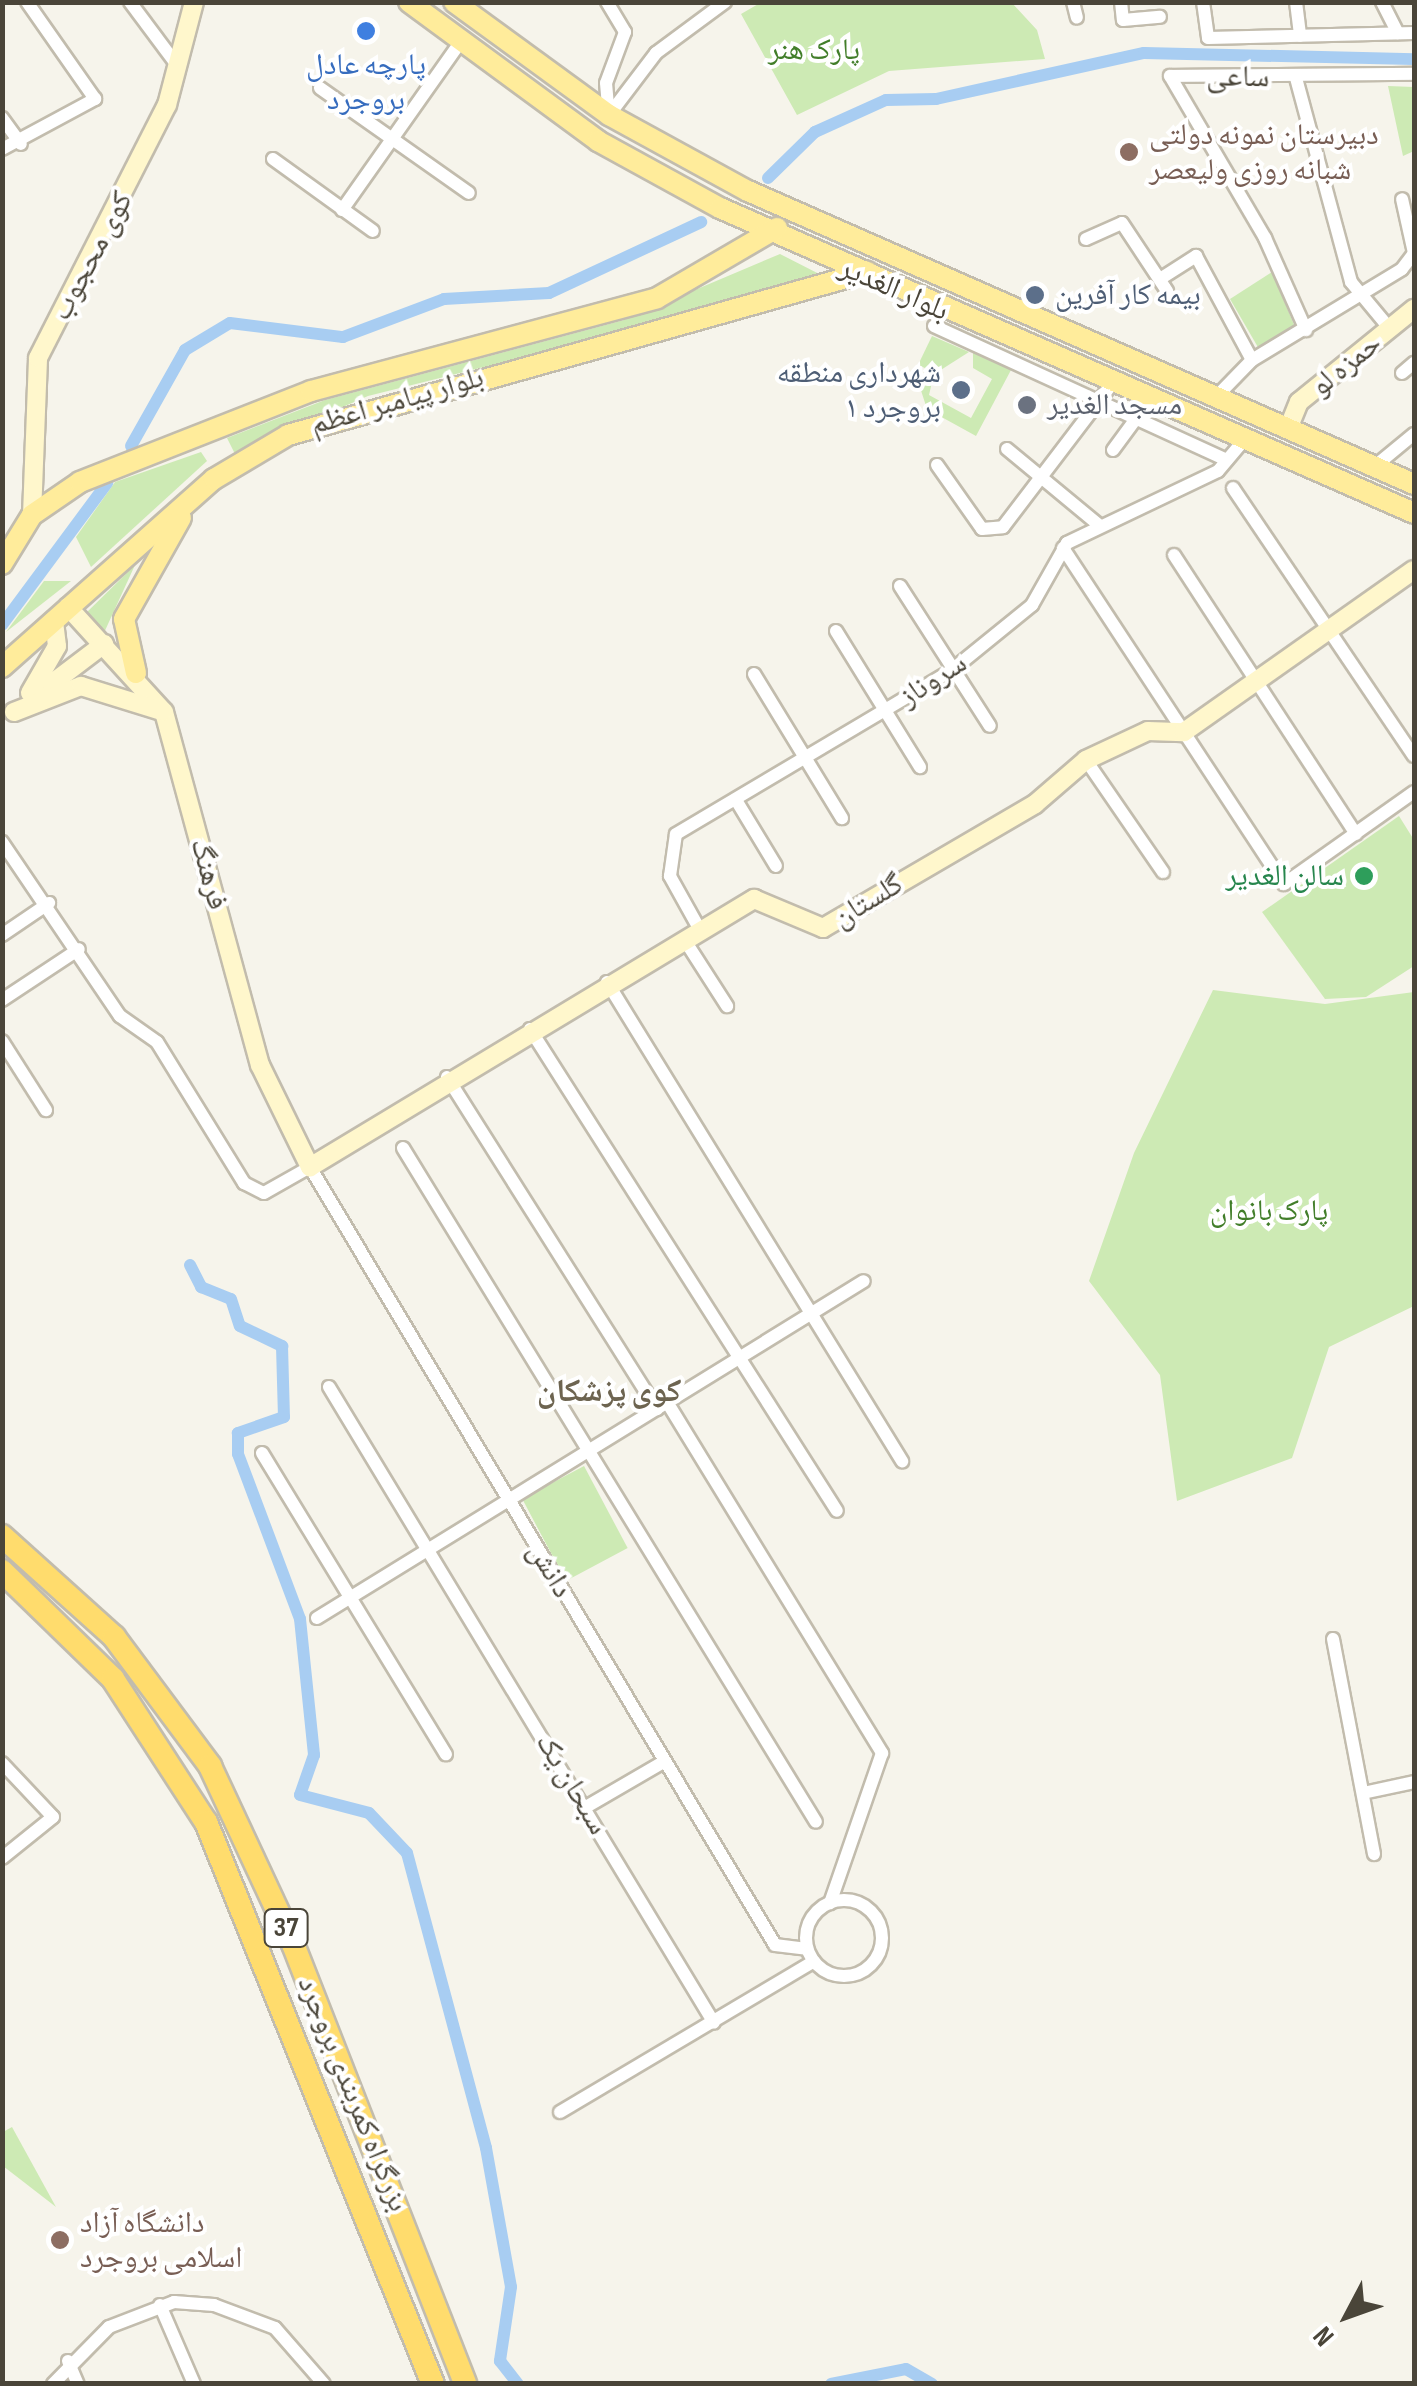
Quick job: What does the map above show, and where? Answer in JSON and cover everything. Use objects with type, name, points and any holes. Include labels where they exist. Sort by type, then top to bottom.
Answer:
[{"type":"highway","name":"بزرگراه کمربندی بروجرد","points":[[2,1536],[114,1637],[210,1766],[293,1944],[466,2384]]},
{"type":"highway","name":"بزرگراه کمربندی بروجرد","points":[[2,1571],[114,1679],[206,1822],[433,2384]]},
{"type":"main road","name":"بلوار الغدیر","points":[[409,2],[460,44],[598,140],[775,234],[1142,410],[1243,441],[1414,512]]},
{"type":"main road","name":"بلوار الغدیر","points":[[454,2],[609,115],[786,209],[1414,484]]},
{"type":"main road","points":[[775,234],[786,209]]},
{"type":"main road","name":"بلوار پیامبر اعظم","points":[[2,564],[32,516],[80,482],[246,414],[627,308],[775,234]]},
{"type":"main road","points":[[864,277],[876,250]]},
{"type":"main road","name":"بلوار پیامبر اعظم","points":[[2,667],[13,644],[61,613],[200,490],[266,444],[350,412],[864,277]]},
{"type":"main road","points":[[1294,462],[1298,433]]},
{"type":"main road","points":[[1324,474],[1334,449]]},
{"type":"main road","points":[[136,673],[122,632],[128,606],[200,490]]},
{"type":"street","points":[[2,149],[21,144],[94,98],[27,2]]},
{"type":"street","points":[[130,2],[177,65]]},
{"type":"street","name":"کوی محجوب","points":[[32,516],[38,358],[125,197],[177,65],[194,2]]},
{"type":"street","points":[[607,2],[625,32],[606,83],[609,115]]},
{"type":"street","points":[[609,115],[656,53],[726,2]]},
{"type":"street","points":[[1073,2],[1078,18]]},
{"type":"street","points":[[1120,2],[1123,20],[1160,16]]},
{"type":"street","points":[[1203,2],[1208,38],[1414,32]]},
{"type":"street","points":[[1296,2],[1300,36]]},
{"type":"street","points":[[1382,2],[1398,33]]},
{"type":"street","points":[[342,210],[460,44]]},
{"type":"street","name":"ساعی","points":[[1306,330],[1265,238],[1170,76],[1296,78],[1414,74]]},
{"type":"street","points":[[1296,78],[1351,282],[1390,329]]},
{"type":"street","points":[[320,88],[469,194]]},
{"type":"street","points":[[2,118],[21,144]]},
{"type":"street","points":[[274,159],[373,231]]},
{"type":"street","points":[[1216,397],[1252,360],[1364,298],[1414,253],[1402,199]]},
{"type":"street","points":[[1086,238],[1122,223],[1163,285],[1196,256],[1252,360]]},
{"type":"street","name":"حمزه لو","points":[[1298,433],[1299,402],[1414,309]]},
{"type":"street","points":[[934,326],[1105,393],[1003,527],[982,529],[937,465]]},
{"type":"street","points":[[1402,373],[1414,363]]},
{"type":"street","points":[[1113,450],[1142,410],[1227,460]]},
{"type":"street","points":[[1374,466],[1414,434]]},
{"type":"street","points":[[1243,441],[1227,460],[1063,548],[1284,884],[1414,792]]},
{"type":"street","points":[[1007,449],[1100,526]]},
{"type":"street","points":[[1233,488],[1414,756]]},
{"type":"street","name":"سروناز","points":[[692,934],[670,876],[676,834],[952,670],[1032,604],[1063,548]]},
{"type":"street","points":[[1174,555],[1356,834]]},
{"type":"street","name":"گلستان","points":[[310,1167],[529,1027],[754,899],[823,928],[1034,804],[1086,760],[1148,731],[1184,732],[1413,580]]},
{"type":"street","points":[[900,586],[990,726]]},
{"type":"street","points":[[8,718],[52,658],[61,613]]},
{"type":"street","name":"فرهنگ","points":[[61,613],[136,673],[164,712],[260,1065],[310,1167]]},
{"type":"street","points":[[836,632],[920,767]]},
{"type":"street","points":[[8,718],[104,644]]},
{"type":"street","points":[[754,674],[842,818]]},
{"type":"street","points":[[8,718],[81,686],[164,712]]},
{"type":"street","points":[[1086,760],[1163,872]]},
{"type":"street","points":[[736,800],[776,866]]},
{"type":"street","points":[[2,842],[49,903],[120,1016],[157,1042],[244,1184],[264,1193],[310,1167]]},
{"type":"street","points":[[2,935],[49,903]]},
{"type":"street","points":[[692,934],[728,1006]]},
{"type":"street","points":[[2,1000],[79,949]]},
{"type":"street","points":[[607,982],[902,1462]]},
{"type":"street","points":[[529,1027],[736,1359],[837,1511]]},
{"type":"street","points":[[2,1041],[46,1110]]},
{"type":"street","points":[[447,1078],[662,1405],[882,1753],[830,1903],[807,1927],[810,1956]]},
{"type":"street","points":[[403,1148],[816,1822]]},
{"type":"street","name":"دانش","points":[[310,1167],[775,1945],[810,1956]]},
{"type":"street","points":[[316,1618],[864,1281]]},
{"type":"street","name":"سبحان یک","points":[[329,1386],[430,1546],[714,2023]]},
{"type":"street","points":[[262,1453],[446,1754]]},
{"type":"street","points":[[1333,1639],[1374,1854]]},
{"type":"street","points":[[586,1807],[664,1761]]},
{"type":"street","points":[[2,1762],[53,1817],[2,1858]]},
{"type":"street","points":[[1363,1792],[1414,1782]]},
{"type":"street","points":[[810,1956],[848,1976],[878,1955],[881,1930],[867,1908],[830,1903]]},
{"type":"street","points":[[560,2112],[714,2023],[810,1956]]},
{"type":"street","points":[[160,2306],[194,2384]]},
{"type":"street","points":[[54,2384],[68,2361],[109,2328],[160,2306],[248,2313],[276,2328],[324,2384]]},
{"type":"street","points":[[68,2361],[78,2384]]},
{"type":"green space","name":"پارک هنر","points":[[760,3],[1012,3],[1037,30],[1045,59],[889,71],[797,115],[741,14]]},
{"type":"green space","points":[[1388,86],[1414,87],[1414,151],[1403,156]]},
{"type":"green space","points":[[780,254],[831,280],[368,396],[235,454],[227,438],[325,400],[624,320]]},
{"type":"green space","points":[[1272,272],[1295,327],[1259,349],[1230,299]]},
{"type":"green space","points":[[932,336],[969,352],[936,373],[918,365]]},
{"type":"green space","points":[[973,350],[1011,370],[976,436],[927,409],[915,372],[933,378],[929,395],[971,418],[992,379],[973,368]]},
{"type":"green space","points":[[201,452],[207,461],[91,567],[76,537],[115,482]]},
{"type":"green space","points":[[135,565],[103,635],[84,615]]},
{"type":"green space","points":[[44,581],[71,581],[6,632]]},
{"type":"green space","name":"سالن الغدیر","points":[[1399,816],[1414,840],[1414,966],[1366,997],[1325,999],[1262,912]]},
{"type":"green space","name":"پارک بانوان","points":[[1213,990],[1325,1004],[1414,992],[1414,1306],[1329,1347],[1292,1458],[1177,1501],[1160,1375],[1089,1281],[1134,1153]]},
{"type":"green space","points":[[584,1466],[628,1548],[566,1581],[522,1499]]},
{"type":"green space","points":[[12,2127],[56,2207],[3,2166],[3,2132]]},
{"type":"waterway","points":[[768,178],[815,132],[886,100],[936,99],[1144,53],[1414,59]]},
{"type":"waterway","points":[[131,446],[185,350],[230,323],[343,337],[444,299],[549,293],[701,222]]},
{"type":"waterway","points":[[2,625],[107,483]]},
{"type":"waterway","points":[[190,1265],[201,1287],[231,1299],[240,1326],[282,1346],[284,1417],[238,1433],[238,1454],[300,1619],[314,1755],[300,1795],[369,1813],[407,1853],[486,2148],[511,2287],[500,2361],[518,2384]]},
{"type":"waterway","points":[[831,2384],[906,2369],[932,2384]]},
{"type":"place","name":"پارچه عادل بروجرد","points":[[366,31]]},
{"type":"place","name":"دبیرستان نمونه دولتی شبانه روزی ولیعصر","points":[[1129,152]]},
{"type":"place","name":"بیمه کار آفرین","points":[[1035,295]]},
{"type":"place","name":"شهرداری منطقه ۱ بروجرد","points":[[961,390]]},
{"type":"place","name":"مسجد الغدیر","points":[[1027,405]]},
{"type":"place","name":"سالن الغدیر","points":[[1364,876]]},
{"type":"place","name":"دانشگاه آزاد اسلامی بروجرد","points":[[60,2240]]},
{"type":"district","name":"کوی پزشکان","points":[[609,1392]]}]
